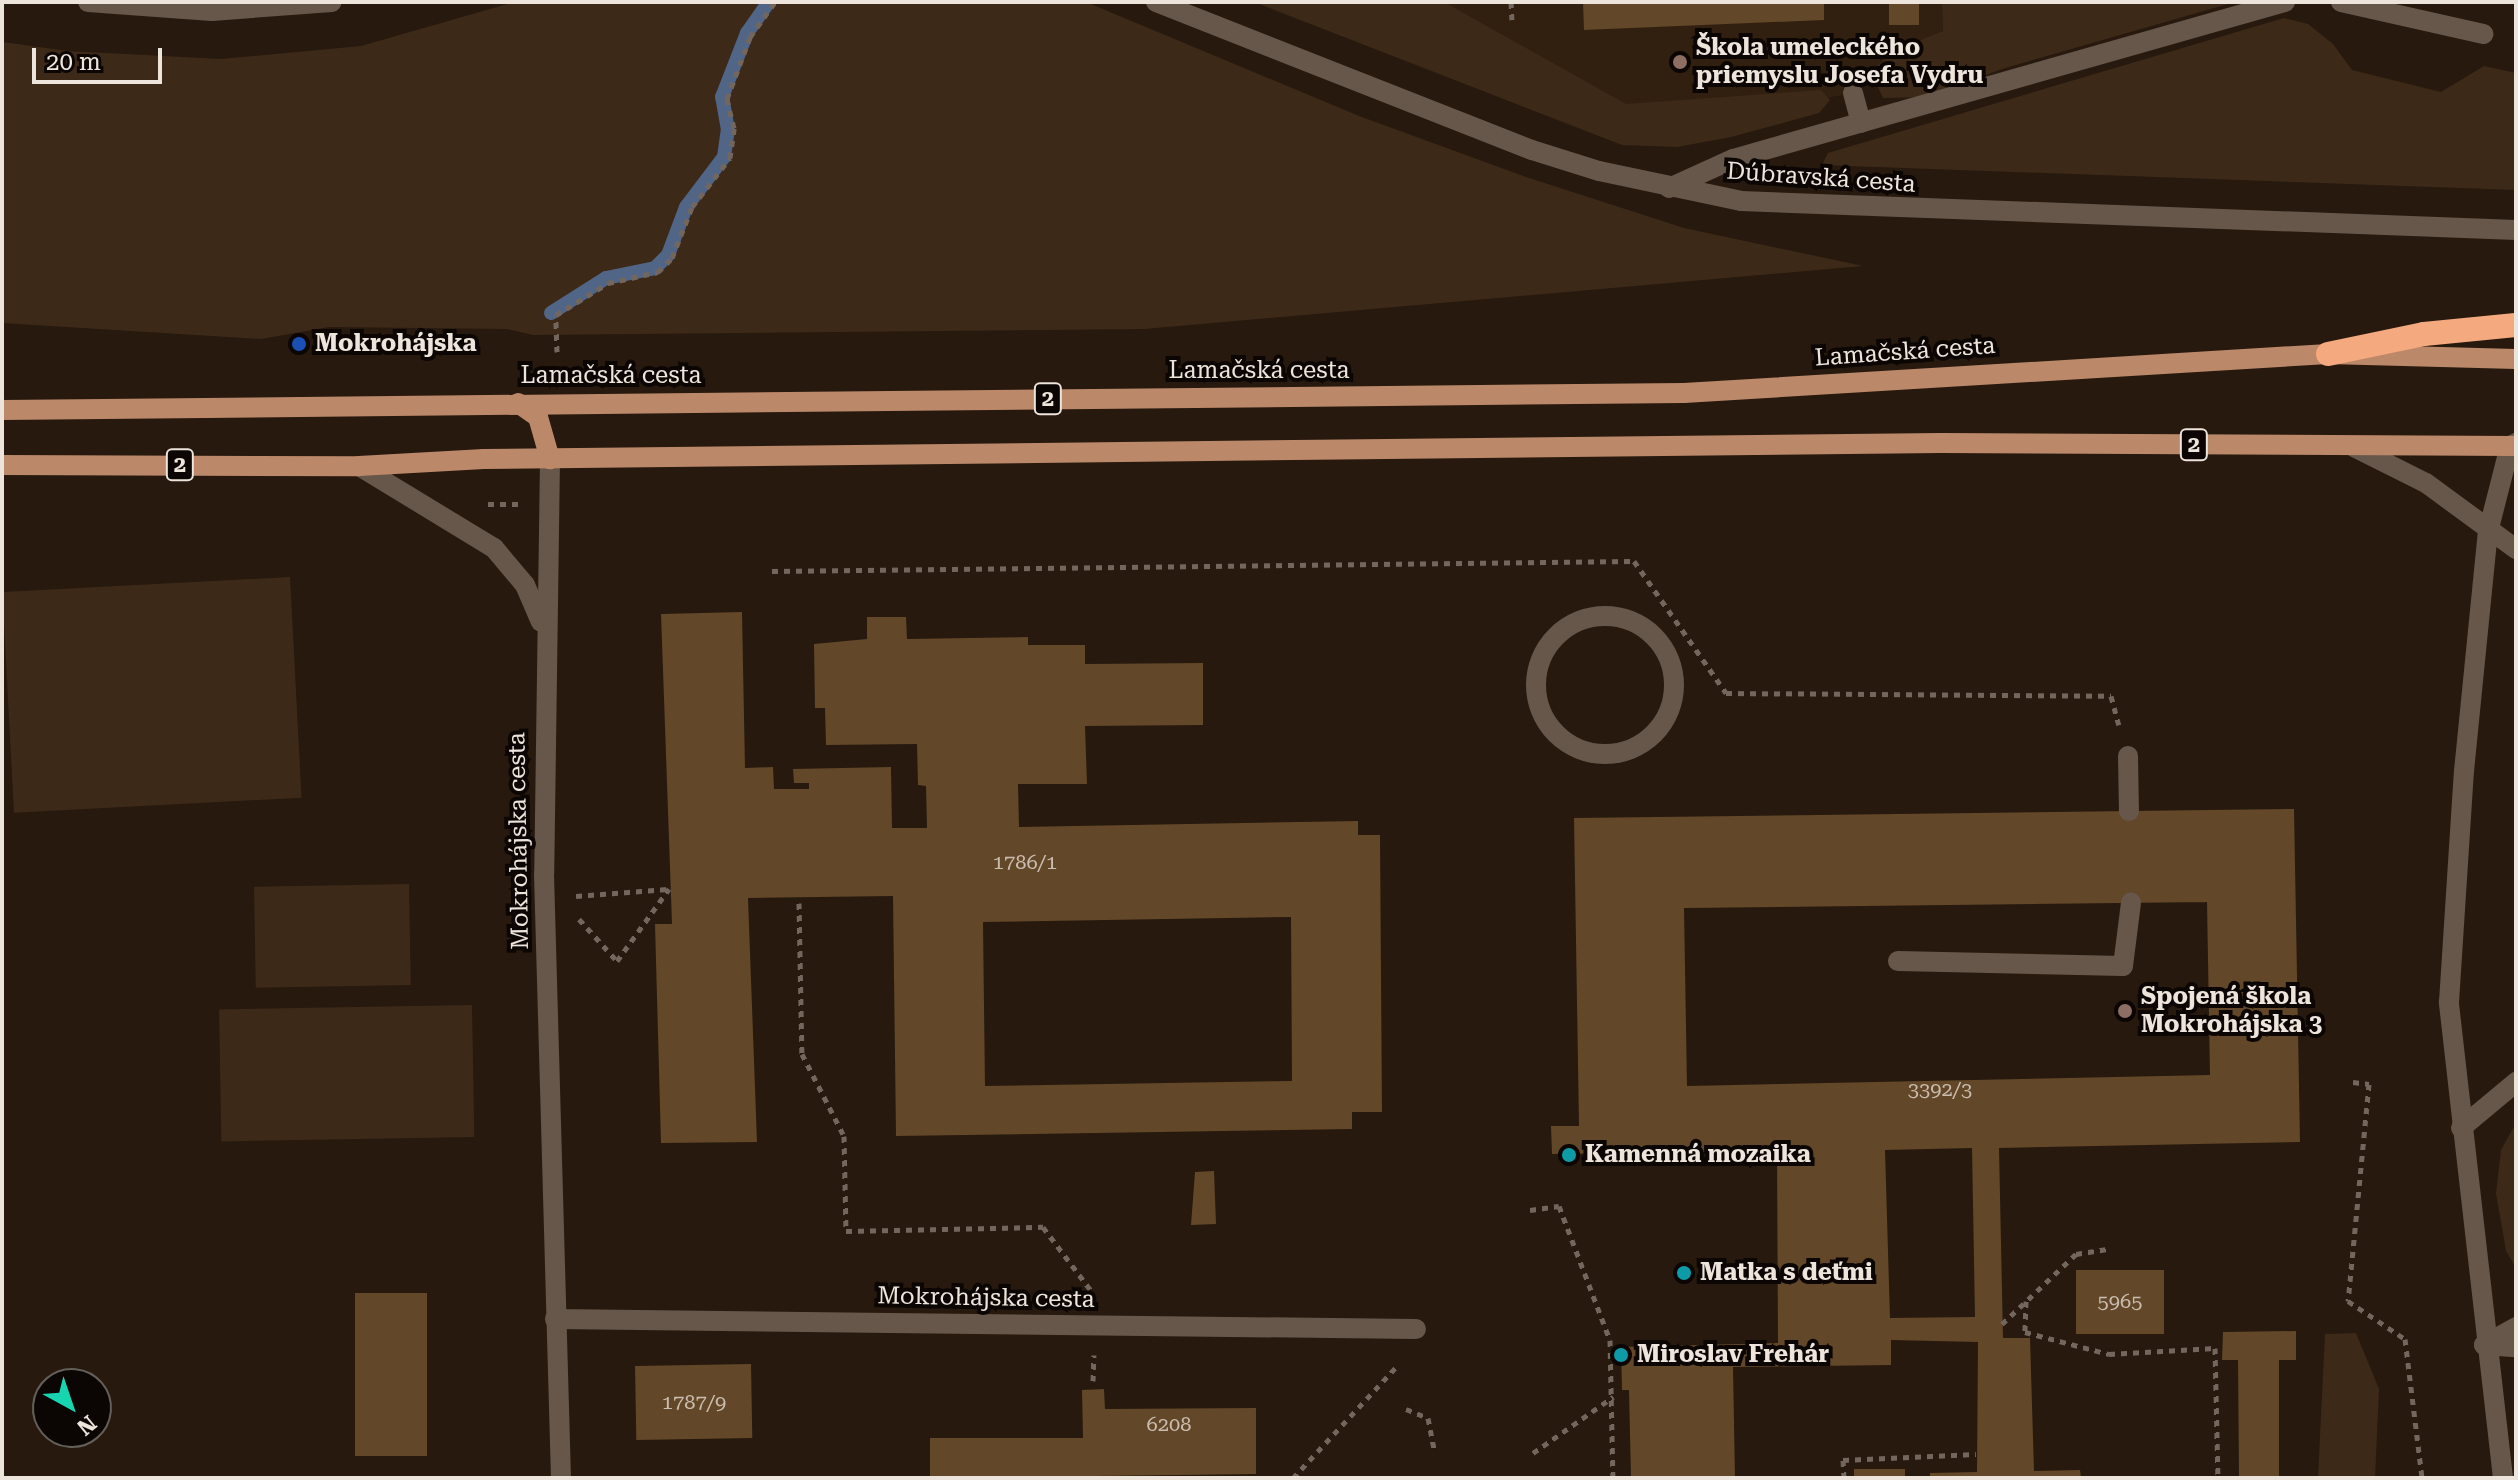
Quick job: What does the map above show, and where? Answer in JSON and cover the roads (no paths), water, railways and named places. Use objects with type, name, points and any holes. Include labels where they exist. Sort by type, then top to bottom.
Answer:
[{"type":"highway","points":[[2328,354],[2424,334],[2516,325]]},
{"type":"main road","name":"Lamačská cesta","points":[[2,410],[1684,393],[2328,354],[2516,359]]},
{"type":"main road","points":[[518,403],[538,417],[550,459]]},
{"type":"main road","name":"2","points":[[2,465],[359,466],[550,459],[1941,443],[2354,447],[2514,445]]},
{"type":"street","points":[[88,2],[212,11],[332,2]]},
{"type":"street","name":"Dúbravská cesta","points":[[1156,2],[1532,150],[1669,188],[1741,201],[1916,211],[2516,230]]},
{"type":"street","points":[[1669,188],[1733,159],[2285,2]]},
{"type":"street","points":[[2341,2],[2483,34]]},
{"type":"street","points":[[1853,93],[1861,123]]},
{"type":"street","points":[[2503,1478],[2484,1345],[2449,1002],[2464,771],[2488,532],[2514,445]]},
{"type":"street","points":[[2354,447],[2426,483],[2488,532],[2516,549]]},
{"type":"street","name":"Mokrohájska cesta","points":[[550,459],[552,515],[543,629],[555,1319],[561,1478]]},
{"type":"street","points":[[359,466],[494,548],[535,601],[543,629]]},
{"type":"street","points":[[1628,616],[1670,653],[1674,708],[1637,751],[1581,755],[1540,718],[1536,662],[1572,620],[1628,616]]},
{"type":"street","points":[[2128,756],[2129,811]]},
{"type":"street","points":[[1898,961],[2123,966],[2131,903]]},
{"type":"street","points":[[2461,1128],[2516,1082]]},
{"type":"street","name":"Mokrohájska cesta","points":[[555,1319],[1416,1329]]},
{"type":"street","points":[[2484,1345],[2516,1327]]},
{"type":"street","points":[[2484,1345],[2516,1347]]},
{"type":"waterway","points":[[551,313],[606,278],[655,268],[668,255],[686,207],[724,157],[728,130],[722,97],[747,33],[769,2]]},
{"type":"place","name":"Škola umeleckého priemyslu Josefa Vydru","points":[[1680,62]]},
{"type":"place","name":"Mokrohájska","points":[[299,344]]},
{"type":"place","name":"Spojená škola Mokrohájska 3","points":[[2125,1011]]},
{"type":"place","name":"Kamenná mozaika","points":[[1569,1155]]},
{"type":"place","name":"Matka s deťmi","points":[[1684,1273]]},
{"type":"place","name":"Miroslav Frehár","points":[[1621,1355]]}]
